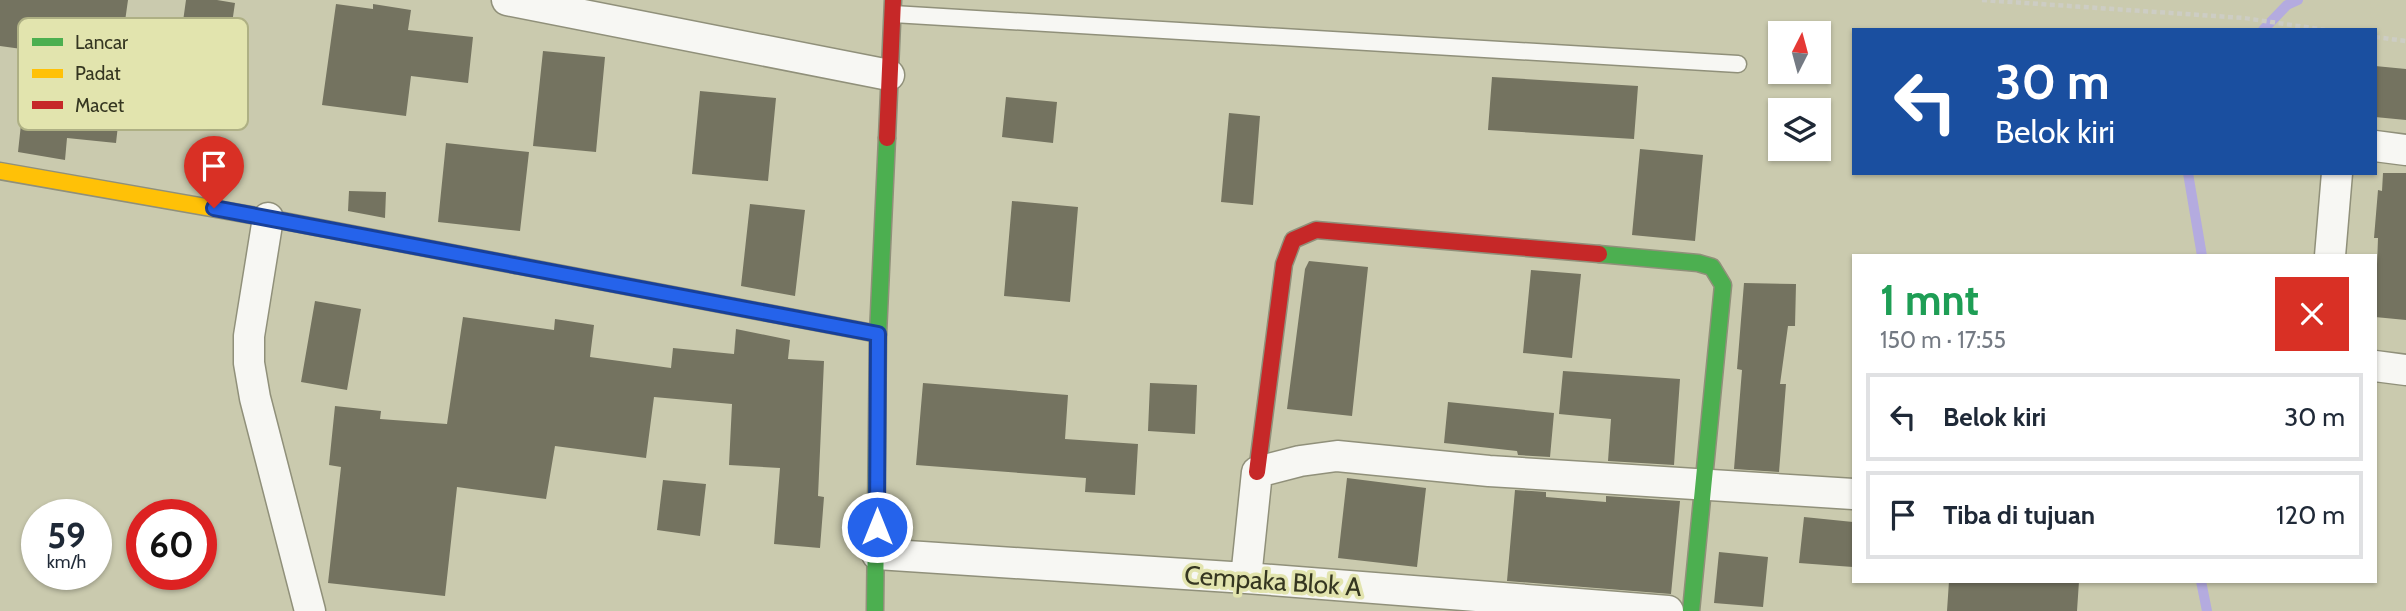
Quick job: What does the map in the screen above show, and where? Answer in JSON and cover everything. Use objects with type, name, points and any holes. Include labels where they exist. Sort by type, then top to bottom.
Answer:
[{"type":"street","points":[[507,0],[889,75]]},
{"type":"street","points":[[875,611],[878,334],[893,7]]},
{"type":"street","points":[[2377,146],[2406,150]]},
{"type":"street","points":[[0,171],[268,218],[878,334]]},
{"type":"street","points":[[2330,254],[2337,175]]},
{"type":"street","points":[[268,218],[252,315],[249,363],[255,398],[310,611]]},
{"type":"street","points":[[1246,578],[1284,264],[1293,240],[1316,230],[1671,261],[1712,267],[1723,285],[1691,611]]},
{"type":"street","points":[[2377,366],[2406,370]]},
{"type":"street","points":[[1257,472],[1300,461],[1338,456],[1489,471],[1852,494]]},
{"type":"street","name":"Cempaka Blok A","points":[[877,554],[1246,578],[1668,611]]},
{"type":"lane","points":[[893,7],[1738,64]]},
{"type":"path","points":[[1982,0],[2244,18],[2312,28]]},
{"type":"path","points":[[2377,37],[2406,41]]},
{"type":"building","points":[[0,0],[128,0],[125,18],[18,18],[18,48],[0,46]]},
{"type":"building","points":[[186,0],[235,3],[233,18],[183,18]]},
{"type":"building","points":[[336,4],[373,9],[373,4],[411,10],[408,30],[473,37],[468,83],[411,76],[406,116],[322,105]]},
{"type":"building","points":[[543,51],[605,57],[596,152],[533,146]]},
{"type":"building","points":[[2377,66],[2406,69],[2406,120],[2377,117]]},
{"type":"building","points":[[1492,77],[1638,86],[1634,139],[1488,130]]},
{"type":"building","points":[[700,91],[776,98],[768,181],[692,174]]},
{"type":"building","points":[[1006,97],[1057,102],[1053,143],[1002,137]]},
{"type":"building","points":[[1229,113],[1260,116],[1253,205],[1221,202]]},
{"type":"building","points":[[20,130],[117,130],[116,143],[67,138],[65,160],[18,152]]},
{"type":"building","points":[[446,143],[529,152],[520,231],[438,222]]},
{"type":"building","points":[[1640,149],[1703,155],[1695,241],[1632,235]]},
{"type":"building","points":[[2383,173],[2406,173],[2406,320],[2377,317],[2378,238],[2374,238],[2378,190],[2382,191]]},
{"type":"building","points":[[349,191],[386,192],[385,218],[348,211]]},
{"type":"building","points":[[1012,201],[1078,207],[1070,302],[1004,296]]},
{"type":"building","points":[[750,204],[805,210],[795,296],[741,286]]},
{"type":"building","points":[[1309,261],[1368,267],[1352,416],[1287,409],[1305,269]]},
{"type":"building","points":[[1531,270],[1581,274],[1572,358],[1523,353]]},
{"type":"building","points":[[1744,283],[1796,284],[1795,326],[1788,326],[1780,384],[1786,384],[1779,472],[1734,469],[1742,370],[1737,369]]},
{"type":"building","points":[[315,301],[361,309],[347,390],[301,382]]},
{"type":"building","points":[[463,317],[554,330],[555,319],[594,325],[590,357],[671,368],[673,348],[734,354],[736,329],[790,340],[788,359],[824,361],[818,496],[824,497],[820,548],[774,544],[780,468],[729,465],[732,404],[654,397],[646,458],[555,446],[546,499],[457,487],[445,596],[328,583],[341,467],[329,465],[335,406],[381,411],[380,419],[447,424]]},
{"type":"building","points":[[1563,371],[1680,379],[1674,465],[1608,461],[1611,419],[1559,414]]},
{"type":"building","points":[[923,383],[1068,395],[1065,439],[1138,444],[1135,495],[1085,492],[1086,478],[916,465]]},
{"type":"building","points":[[1150,383],[1197,385],[1195,434],[1148,431]]},
{"type":"building","points":[[1448,402],[1554,413],[1550,457],[1518,455],[1517,451],[1444,443]]},
{"type":"building","points":[[1347,478],[1426,488],[1417,567],[1338,558]]},
{"type":"building","points":[[663,480],[706,484],[700,536],[657,530]]},
{"type":"building","points":[[1515,490],[1546,492],[1546,497],[1606,502],[1606,496],[1680,501],[1671,594],[1507,581]]},
{"type":"building","points":[[1804,517],[1852,522],[1852,567],[1799,563]]},
{"type":"building","points":[[1719,552],[1768,557],[1763,607],[1714,603]]},
{"type":"building","points":[[1949,583],[2079,583],[2077,611],[1947,611]]},
{"type":"waterway","points":[[2265,28],[2287,5],[2298,0]]},
{"type":"waterway","points":[[2188,175],[2202,254]]},
{"type":"waterway","points":[[2201,583],[2207,611]]},
{"type":"traffic: fast","points":[[875,611],[878,334],[887,138]]},
{"type":"traffic: fast","points":[[1599,254],[1698,263],[1712,267],[1723,285],[1691,611]]},
{"type":"traffic: slow","points":[[0,171],[515,265]]},
{"type":"traffic: jam","points":[[887,138],[893,0]]},
{"type":"traffic: jam","points":[[1257,472],[1284,264],[1293,240],[1316,230],[1599,254]]},
{"type":"traffic: jam","points":[[515,265],[878,334]]},
{"type":"route","points":[[214,208],[878,334],[877,527]]}]
